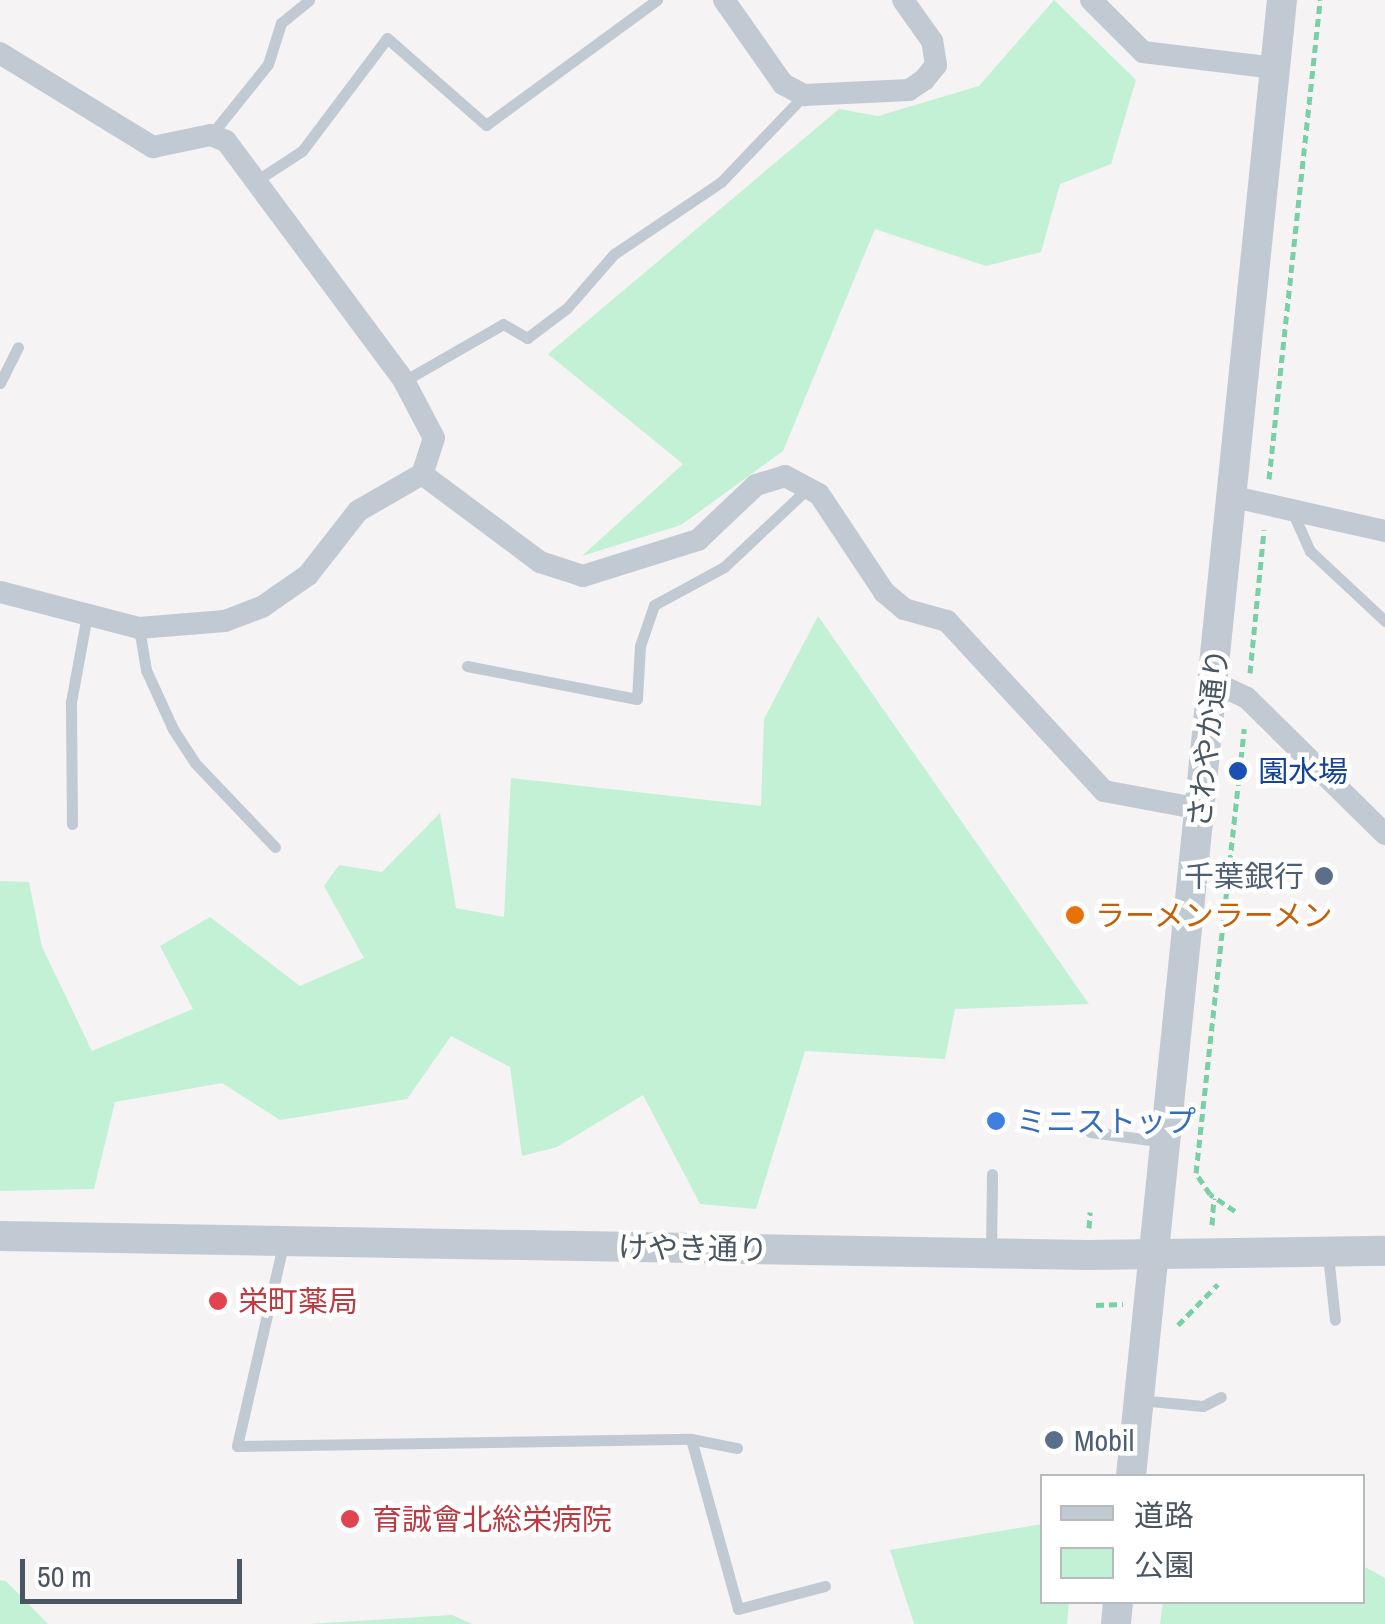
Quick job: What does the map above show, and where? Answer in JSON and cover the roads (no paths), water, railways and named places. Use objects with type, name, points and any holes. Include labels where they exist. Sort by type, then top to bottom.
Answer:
[{"type":"street","points":[[724,0],[783,84],[804,95],[909,90],[924,80],[936,65],[932,41],[903,0]]},
{"type":"street","points":[[1091,0],[1143,52],[1276,68]]},
{"type":"street","name":"さわやか通り","points":[[1132,1474],[1282,0]]},
{"type":"street","points":[[0,53],[153,147],[210,135],[226,140],[404,381],[434,438],[422,474],[358,511],[308,576],[262,608],[225,622],[138,628],[0,592]]},
{"type":"street","points":[[422,474],[540,562],[583,576],[698,540],[756,485],[785,476],[819,494],[884,592],[904,609],[947,621],[1104,790],[1200,809]]},
{"type":"street","points":[[1234,497],[1385,531]]},
{"type":"street","points":[[1215,683],[1247,698],[1385,834]]},
{"type":"street","name":"けやき通り","points":[[0,1236],[1156,1255],[1385,1251]]},
{"type":"lane","points":[[210,135],[268,64],[281,23],[309,0]]},
{"type":"lane","points":[[256,181],[302,151],[387,38],[486,125],[657,0]]},
{"type":"lane","points":[[404,381],[503,324],[527,338],[566,308],[614,254],[720,182],[804,95]]},
{"type":"lane","points":[[0,383],[18,346]]},
{"type":"lane","points":[[467,666],[637,699],[640,646],[654,605],[724,567],[808,488]]},
{"type":"lane","points":[[1292,510],[1310,551],[1385,622]]},
{"type":"lane","points":[[72,824],[72,702],[87,614]]},
{"type":"lane","points":[[138,628],[146,670],[173,729],[196,764],[276,847]]},
{"type":"lane","points":[[1090,1132],[1168,1142]]},
{"type":"lane","points":[[991,1253],[992,1174]]},
{"type":"lane","points":[[284,1241],[238,1446],[691,1440],[737,1448]]},
{"type":"lane","points":[[1328,1254],[1335,1320]]},
{"type":"lane","points":[[1140,1400],[1203,1406],[1221,1396]]},
{"type":"lane","points":[[691,1440],[738,1610],[826,1586]]},
{"type":"place","name":"園水場","points":[[1238,771]]},
{"type":"place","name":"千葉銀行","points":[[1324,876]]},
{"type":"place","name":"ラーメンラーメン","points":[[1075,915]]},
{"type":"place","name":"ミニストップ","points":[[996,1121]]},
{"type":"place","name":"栄町薬局","points":[[218,1301]]},
{"type":"place","name":"Mobil","points":[[1054,1440]]},
{"type":"place","name":"育誠會北総栄病院","points":[[350,1519]]}]
